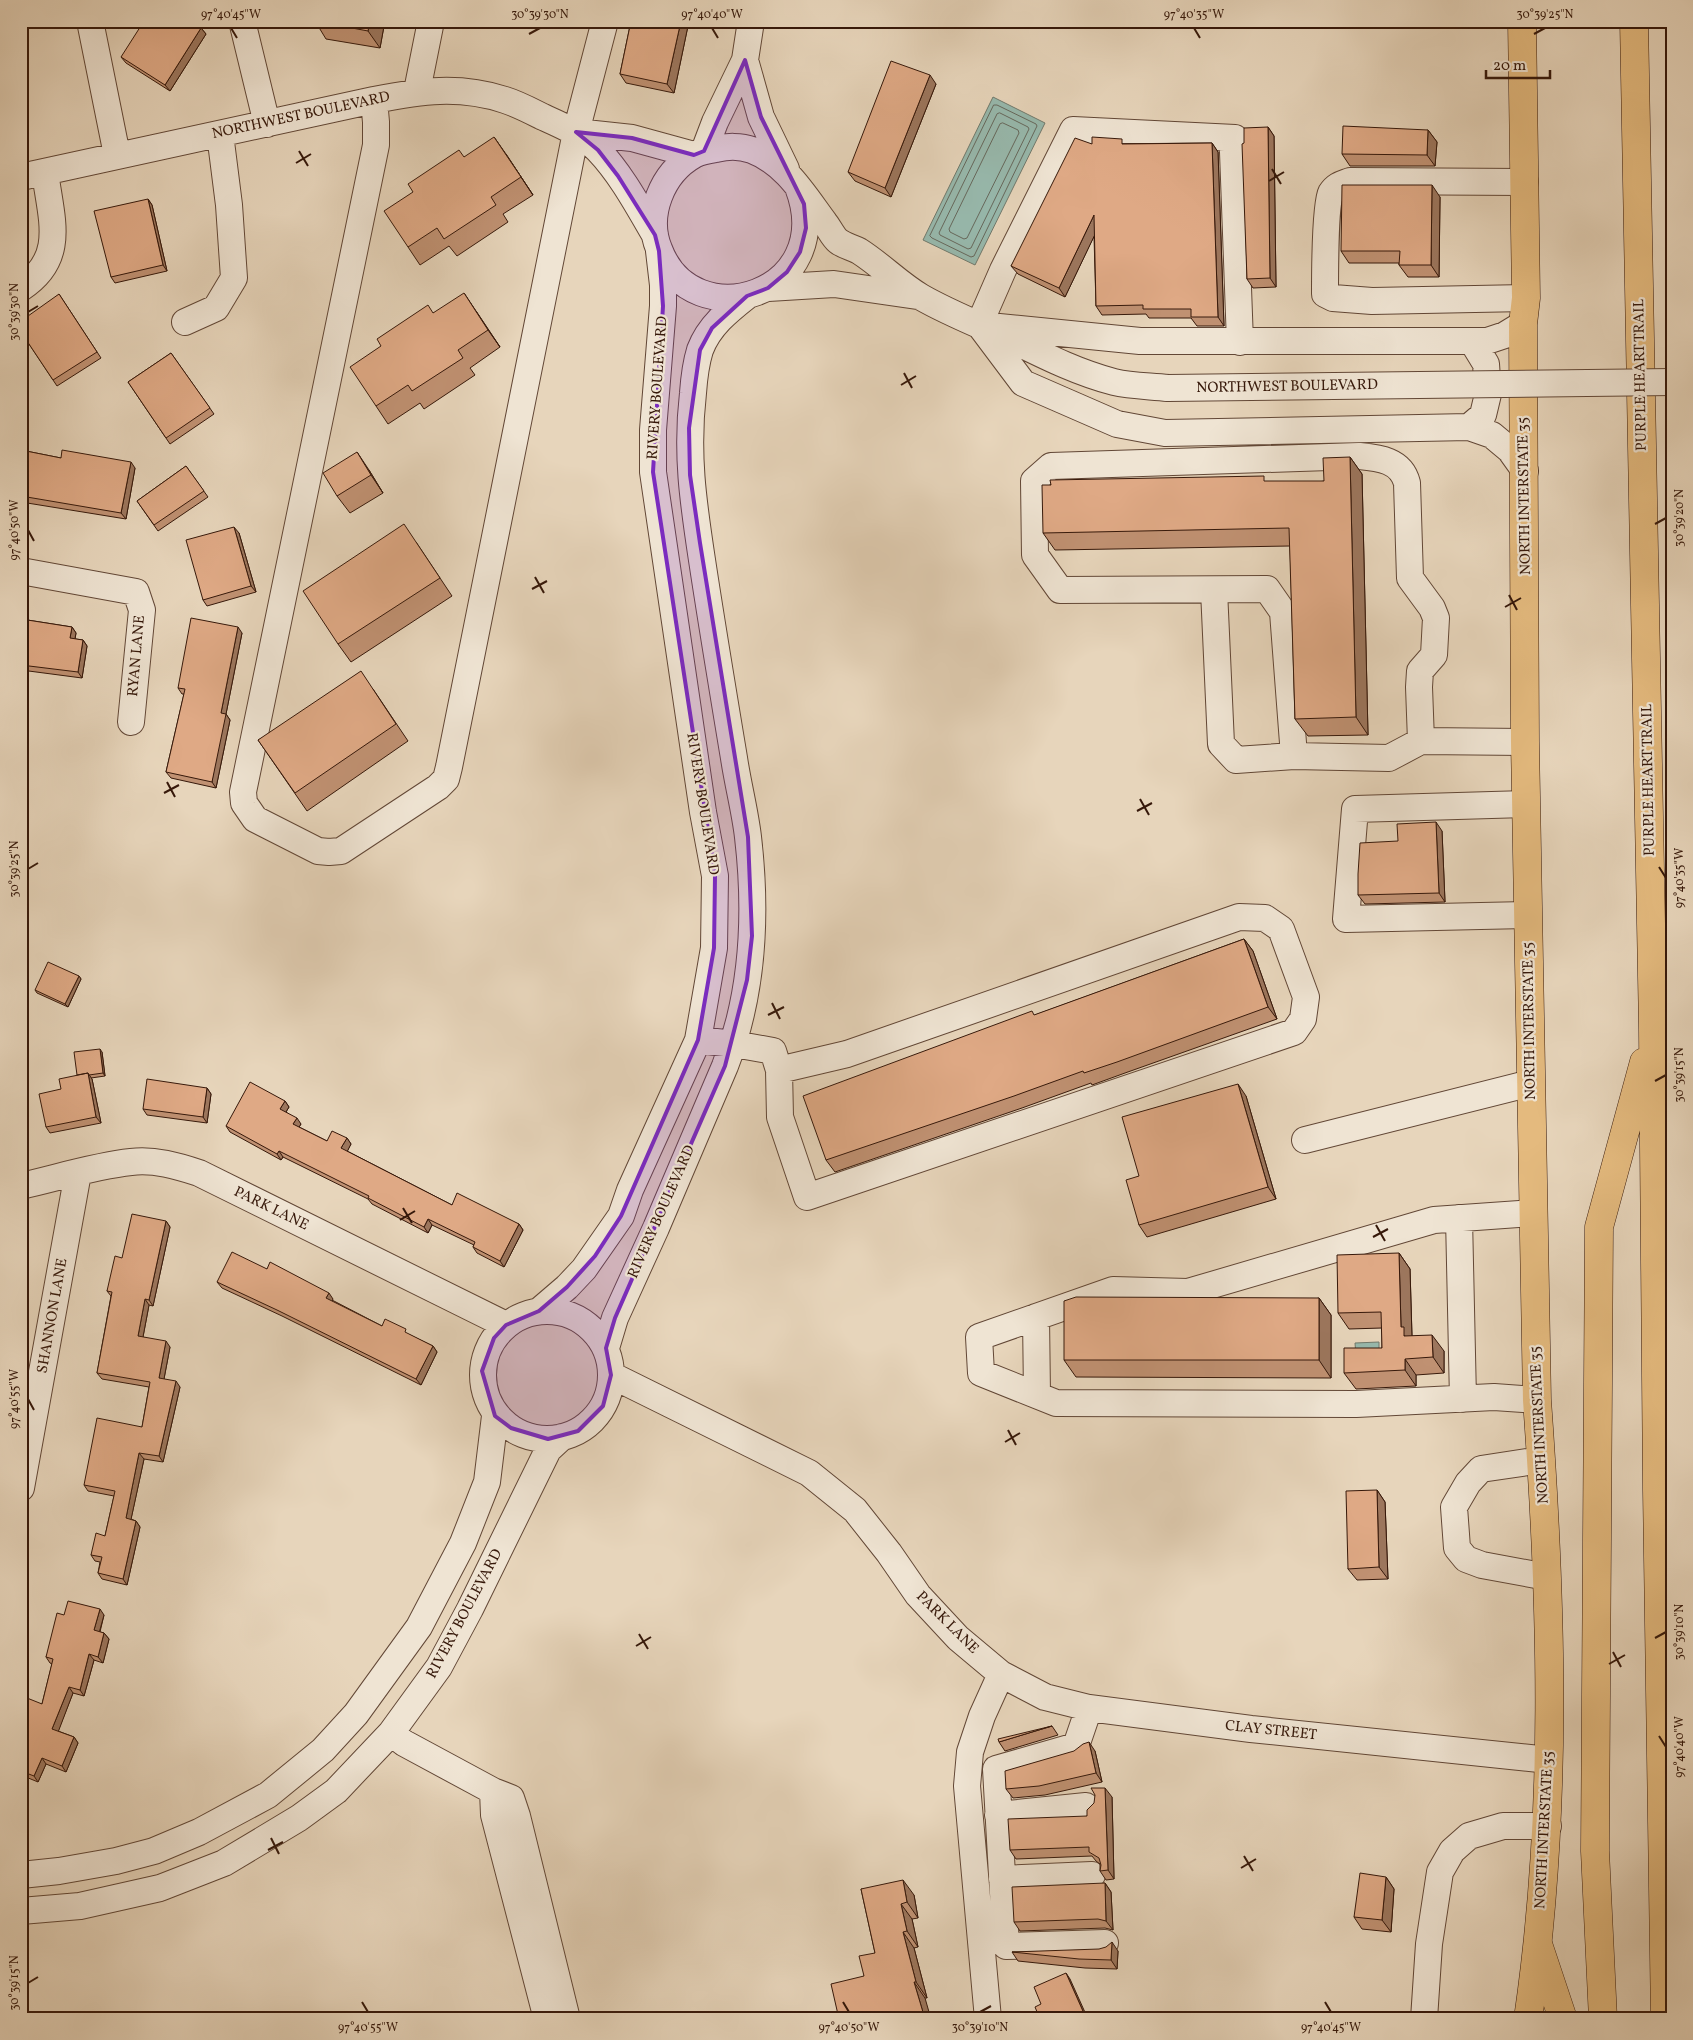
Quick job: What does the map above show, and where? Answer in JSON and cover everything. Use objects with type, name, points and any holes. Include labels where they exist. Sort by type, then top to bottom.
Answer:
[{"type":"main road","name":"NORTH INTERSTATE 35","points":[[1522,21],[1525,182],[1525,742],[1537,1400],[1542,1460],[1547,1577],[1549,1760],[1548,1826],[1538,1944],[1528,2019]]},
{"type":"main road","name":"PURPLE HEART TRAIL","points":[[1634,21],[1653,1029],[1665,2019]]},
{"type":"main road","points":[[1602,2019],[1594,1851],[1599,1227],[1653,1029]]},
{"type":"main road","points":[[1538,1944],[1563,2019]]},
{"type":"street","points":[[90,21],[117,155]]},
{"type":"street","points":[[242,21],[267,124]]},
{"type":"street","points":[[417,91],[431,21]]},
{"type":"street","points":[[374,100],[376,145],[243,792],[244,803],[255,818],[318,850],[329,852],[341,851],[438,787],[446,779],[576,132],[605,21]]},
{"type":"street","points":[[699,153],[744,60],[751,21]]},
{"type":"street","points":[[744,60],[761,117],[793,180],[804,204],[806,228],[800,252],[787,272],[758,292],[726,298],[698,291],[685,284],[670,269],[657,243],[654,212],[661,190],[675,170],[699,153],[727,146],[749,149],[770,158],[793,180]]},
{"type":"street","name":"NORTHWEST BOULEVARD","points":[[33,175],[117,155],[417,91],[443,89],[468,91],[506,100],[576,132],[598,150],[614,171],[657,243]]},
{"type":"street","points":[[979,324],[1003,270],[1073,130],[1235,138],[1233,152],[1240,342]]},
{"type":"street","name":"NORTHWEST BOULEVARD","points":[[576,132],[632,138],[699,153]]},
{"type":"street","points":[[184,322],[216,308],[234,278],[229,206],[220,134]]},
{"type":"street","points":[[21,288],[36,279],[47,263],[53,238],[33,175]]},
{"type":"street","name":"NORTHWEST BOULEVARD","points":[[793,180],[838,241],[858,251],[921,297],[1067,366],[1115,382],[1168,388],[1672,382]]},
{"type":"street","points":[[1525,182],[1350,181],[1338,185],[1330,194],[1324,259],[1325,294],[1333,298],[1525,311]]},
{"type":"street","name":"RIVERY BOULEVARD","points":[[539,1311],[567,1287],[584,1269],[621,1216],[630,1190],[698,1040],[714,948],[715,876],[700,791],[681,653],[663,550],[653,472],[652,430],[663,306],[663,285],[657,243]]},
{"type":"street","name":"NORTHWEST BOULEVARD","points":[[758,292],[834,284],[921,297]]},
{"type":"street","name":"RIVERY BOULEVARD","points":[[606,1348],[615,1318],[656,1228],[734,1044],[747,980],[752,936],[748,837],[690,475],[689,428],[700,350],[712,328],[725,313],[758,292]]},
{"type":"street","points":[[979,324],[1140,342],[1487,341],[1505,335],[1525,311]]},
{"type":"street","points":[[979,324],[1023,383],[1117,424],[1165,433],[1469,427],[1492,435],[1510,450],[1525,472]]},
{"type":"street","points":[[1469,427],[1483,416],[1488,394],[1486,364],[1472,341]]},
{"type":"street","points":[[1222,432],[1224,459]]},
{"type":"street","points":[[1294,756],[1283,612],[1267,589],[1060,590],[1035,555],[1034,481],[1051,466],[1224,459],[1324,459],[1359,456],[1384,459],[1404,473],[1407,483],[1410,578],[1432,608],[1436,618],[1434,655],[1420,672],[1421,741]]},
{"type":"street","points":[[663,550],[700,543]]},
{"type":"street","name":"RYAN LANE","points":[[21,571],[136,592],[142,610],[131,722]]},
{"type":"street","points":[[1214,590],[1221,744],[1236,760],[1294,756],[1389,758],[1421,741],[1525,742]]},
{"type":"street","points":[[700,791],[738,783]]},
{"type":"street","points":[[1526,804],[1355,809],[1346,919],[1528,915]]},
{"type":"street","points":[[698,1040],[773,1051],[779,1070],[780,1117],[807,1197],[1294,1032],[1303,1019],[1306,996],[1281,929],[1266,918],[1239,917],[847,1054],[779,1070]]},
{"type":"street","points":[[1305,1140],[1531,1083]]},
{"type":"street","name":"PARK LANE","points":[[21,1186],[132,1162],[165,1164],[199,1173],[506,1325]]},
{"type":"street","name":"SHANNON LANE","points":[[21,1488],[78,1173]]},
{"type":"street","points":[[1534,1213],[1434,1220],[1188,1292],[1113,1290],[979,1337],[981,1373],[1056,1403],[1356,1404],[1494,1397],[1537,1400]]},
{"type":"street","points":[[1459,1218],[1463,1399]]},
{"type":"street","points":[[539,1311],[571,1315],[584,1322],[595,1332],[606,1348],[611,1375],[610,1389],[603,1406],[592,1420],[578,1431],[548,1440],[522,1434],[496,1416],[484,1389],[482,1371],[491,1343],[506,1325],[522,1316],[539,1311]]},
{"type":"street","points":[[1036,1317],[1037,1395]]},
{"type":"street","name":"PARK LANE","points":[[611,1375],[809,1473],[855,1510],[889,1553],[918,1595],[958,1638],[1001,1674]]},
{"type":"street","points":[[21,1875],[97,1864],[154,1851],[199,1832],[268,1795],[322,1750],[356,1714],[419,1627],[463,1543],[487,1482],[496,1416]]},
{"type":"street","name":"RIVERY BOULEVARD","points":[[21,1911],[80,1906],[160,1888],[224,1862],[299,1818],[336,1791],[390,1733],[439,1667],[470,1609],[548,1450],[562,1437]]},
{"type":"street","points":[[1542,1460],[1481,1469],[1468,1483],[1454,1507],[1457,1548],[1466,1559],[1482,1565],[1547,1577]]},
{"type":"street","points":[[988,2019],[967,1786],[970,1752],[982,1716],[1001,1674]]},
{"type":"street","name":"CLAY STREET","points":[[1001,1674],[1045,1697],[1089,1708],[1251,1730],[1549,1760]]},
{"type":"street","points":[[1089,1708],[1076,1746],[996,1769],[1006,1946],[1105,1943]]},
{"type":"street","points":[[390,1733],[404,1743],[492,1792],[511,1798],[517,1816],[542,1958],[546,2019]]},
{"type":"street","points":[[998,1815],[1086,1806]]},
{"type":"street","points":[[1424,2019],[1429,1944],[1440,1872],[1452,1851],[1470,1836],[1503,1826],[1548,1826]]},
{"type":"street","points":[[1002,1879],[1092,1875]]},
{"type":"street","points":[[542,1958],[567,2019]]},
{"type":"highlighted area","points":[[745,60],[761,117],[804,204],[806,228],[800,252],[787,272],[768,288],[747,296],[712,328],[700,350],[689,428],[690,475],[748,837],[752,936],[747,980],[725,1066],[615,1318],[606,1348],[611,1375],[603,1406],[578,1431],[548,1439],[511,1428],[495,1416],[482,1371],[494,1338],[506,1325],[539,1311],[567,1287],[595,1256],[621,1216],[698,1040],[714,948],[715,876],[653,472],[663,306],[659,251],[655,235],[618,176],[598,150],[576,132],[632,138],[694,155],[704,151]]},
{"type":"water","points":[[993,97],[1045,123],[975,265],[923,240]]},
{"type":"water","points":[[1379,1342],[1379,1357],[1356,1357],[1355,1343]]},
{"type":"building","points":[[144,21],[191,21],[201,28],[165,85],[121,57]]},
{"type":"building","points":[[315,21],[370,21],[368,31]]},
{"type":"building","points":[[631,21],[681,21],[667,84],[620,74]]},
{"type":"building","points":[[891,61],[930,75],[885,188],[848,172]]},
{"type":"building","points":[[1343,126],[1428,130],[1427,155],[1342,154]]},
{"type":"building","points":[[1268,127],[1270,278],[1247,279],[1242,144],[1244,143],[1244,128]]},
{"type":"building","points":[[494,137],[521,177],[491,197],[496,205],[444,239],[437,228],[408,247],[384,211],[413,192],[408,184],[459,150],[464,157]]},
{"type":"building","points":[[1092,137],[1122,139],[1122,144],[1212,143],[1218,317],[1191,317],[1191,309],[1143,309],[1143,305],[1096,306],[1094,215],[1059,288],[1011,266],[1075,138],[1092,144]]},
{"type":"building","points":[[1342,185],[1432,185],[1431,265],[1399,265],[1400,251],[1341,251]]},
{"type":"building","points":[[148,199],[163,265],[111,277],[94,211]]},
{"type":"building","points":[[464,293],[488,330],[458,350],[463,358],[412,391],[408,385],[376,406],[350,367],[381,346],[377,339],[428,305],[433,313]]},
{"type":"building","points":[[59,294],[97,352],[53,380],[21,332],[21,321]]},
{"type":"building","points":[[171,353],[210,408],[166,438],[128,382]]},
{"type":"building","points":[[21,450],[61,458],[62,450],[131,462],[121,513],[21,496]]},
{"type":"building","points":[[357,452],[371,475],[337,496],[323,473]]},
{"type":"building","points":[[1350,457],[1356,717],[1295,719],[1289,528],[1043,533],[1042,485],[1051,485],[1050,480],[1264,476],[1264,481],[1324,481],[1323,458]]},
{"type":"building","points":[[186,466],[204,491],[154,525],[137,501]]},
{"type":"building","points":[[404,524],[440,578],[338,644],[303,591]]},
{"type":"building","points":[[234,527],[251,586],[203,600],[186,540]]},
{"type":"building","points":[[191,618],[238,627],[221,713],[226,714],[212,782],[166,772],[185,689],[178,688]]},
{"type":"building","points":[[21,619],[72,627],[70,638],[83,640],[78,672],[21,665]]},
{"type":"building","points":[[361,671],[396,724],[295,793],[258,740]]},
{"type":"building","points":[[1436,822],[1439,893],[1358,895],[1360,843],[1398,841],[1397,824]]},
{"type":"building","points":[[1244,939],[1268,1007],[1117,1062],[1084,1073],[1083,1071],[826,1160],[803,1096],[1032,1011],[1034,1015]]},
{"type":"building","points":[[48,962],[79,976],[65,1004],[35,990]]},
{"type":"building","points":[[100,1049],[103,1073],[77,1075],[74,1052]]},
{"type":"building","points":[[88,1073],[96,1117],[46,1127],[39,1094],[61,1089],[59,1079]]},
{"type":"building","points":[[147,1079],[207,1088],[203,1117],[143,1109]]},
{"type":"building","points":[[250,1082],[285,1101],[280,1109],[297,1118],[293,1124],[327,1141],[332,1131],[347,1138],[341,1148],[452,1205],[457,1193],[519,1224],[500,1261],[473,1247],[475,1242],[428,1219],[424,1227],[368,1198],[369,1196],[279,1151],[277,1154],[226,1126]]},
{"type":"building","points":[[1238,1084],[1268,1187],[1139,1225],[1126,1180],[1139,1176],[1122,1117]]},
{"type":"building","points":[[132,1214],[166,1221],[149,1300],[145,1299],[138,1336],[166,1341],[159,1378],[176,1381],[159,1456],[139,1453],[126,1518],[136,1521],[123,1579],[98,1573],[102,1557],[91,1555],[96,1533],[105,1536],[115,1491],[84,1485],[97,1418],[142,1427],[150,1382],[97,1373],[112,1292],[107,1291],[115,1256],[122,1258]]},
{"type":"building","points":[[232,1252],[267,1269],[270,1262],[329,1293],[326,1298],[382,1326],[385,1319],[406,1329],[405,1332],[433,1346],[416,1379],[217,1282]]},
{"type":"building","points":[[1399,1253],[1401,1327],[1404,1327],[1404,1336],[1432,1335],[1433,1357],[1405,1359],[1405,1370],[1344,1373],[1344,1348],[1382,1348],[1381,1312],[1338,1313],[1337,1255]]},
{"type":"building","points":[[1076,1297],[1319,1298],[1319,1360],[1064,1360],[1064,1301]]},
{"type":"building","points":[[1377,1490],[1379,1567],[1348,1569],[1346,1491]]},
{"type":"building","points":[[68,1601],[100,1609],[94,1630],[104,1633],[98,1657],[89,1654],[80,1690],[69,1687],[52,1729],[74,1737],[62,1766],[42,1758],[34,1776],[21,1771],[21,1712],[27,1698],[42,1704],[53,1659],[46,1657],[57,1613],[64,1615]]},
{"type":"building","points":[[1052,1726],[999,1742],[998,1739]]},
{"type":"building","points":[[1089,1742],[1096,1773],[1039,1786],[1006,1789],[1005,1771],[1074,1751]]},
{"type":"building","points":[[1091,1788],[1105,1788],[1108,1870],[1100,1871],[1099,1858],[1089,1852],[1089,1847],[1010,1850],[1008,1819],[1087,1816],[1087,1810],[1094,1803],[1095,1795]]},
{"type":"building","points":[[1360,1873],[1386,1877],[1382,1920],[1354,1917]]},
{"type":"building","points":[[903,1880],[907,1902],[901,1904],[907,1931],[903,1932],[916,1982],[914,1982],[925,2019],[839,2019],[831,1984],[864,1976],[859,1956],[875,1953],[861,1889]]},
{"type":"building","points":[[1105,1883],[1106,1921],[1098,1919],[1014,1922],[1012,1887]]},
{"type":"building","points":[[1112,1942],[1111,1960],[1079,1959],[1012,1952],[1099,1949],[1106,1947]]},
{"type":"building","points":[[1066,1973],[1086,2018],[1040,2019],[1035,2007],[1041,2004],[1034,1987]]}]
